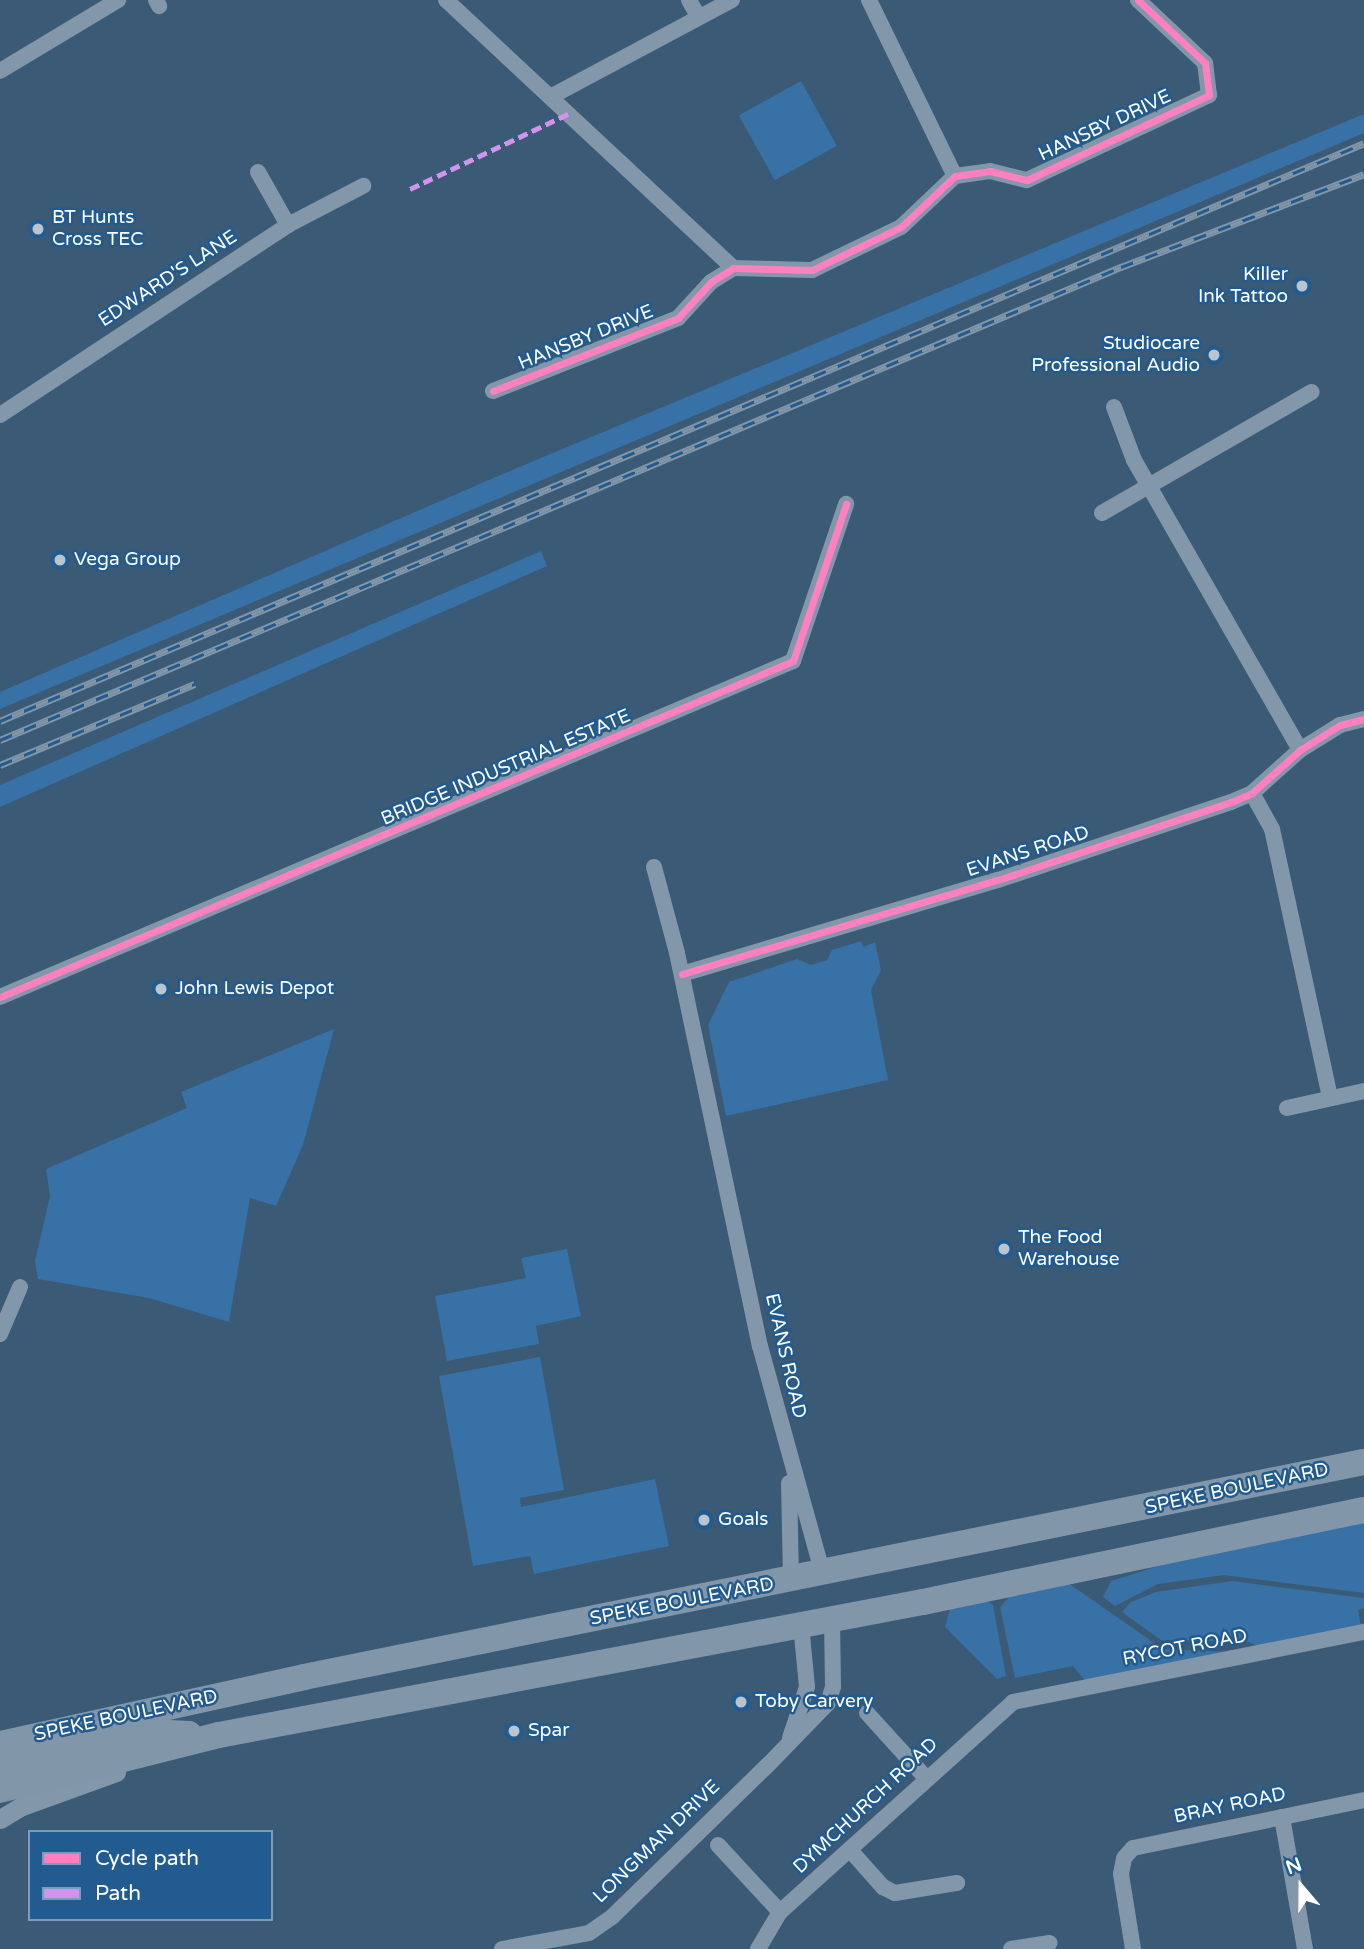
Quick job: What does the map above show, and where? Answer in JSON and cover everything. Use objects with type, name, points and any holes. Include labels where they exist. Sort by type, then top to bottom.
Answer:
[{"type":"highway","name":"SPEKE BOULEVARD","points":[[0,1744],[1364,1462]]},
{"type":"highway","name":"SPEKE BOULEVARD","points":[[0,1790],[219,1735],[832,1619],[1364,1510]]},
{"type":"highway","points":[[822,1574],[832,1619]]},
{"type":"highway","points":[[791,1580],[801,1625]]},
{"type":"highway","points":[[0,1728],[48,1732]]},
{"type":"highway","points":[[0,1769],[150,1732],[219,1735]]},
{"type":"street","points":[[0,71],[118,0]]},
{"type":"street","points":[[446,0],[552,96],[601,149],[733,268],[812,270],[901,227],[955,176],[869,0]]},
{"type":"street","points":[[689,0],[698,16]]},
{"type":"street","points":[[552,96],[732,0]]},
{"type":"street","name":"HANSBY DRIVE","points":[[955,176],[990,171],[1027,180],[1209,95],[1205,63],[1138,0]]},
{"type":"street","points":[[258,172],[288,225]]},
{"type":"street","name":"EDWARD'S LANE","points":[[0,415],[288,225],[363,186]]},
{"type":"street","name":"HANSBY DRIVE","points":[[493,391],[678,318],[711,282],[733,268]]},
{"type":"street","points":[[1102,513],[1312,392]]},
{"type":"street","points":[[1114,407],[1134,460],[1300,750]]},
{"type":"street","name":"BRIDGE INDUSTRIAL ESTATE","points":[[0,997],[793,661],[846,505]]},
{"type":"street","name":"EVANS ROAD","points":[[682,974],[998,880],[1252,793],[1300,750],[1339,725],[1364,719]]},
{"type":"street","points":[[1252,793],[1272,829],[1330,1098]]},
{"type":"street","name":"EVANS ROAD","points":[[654,867],[682,974],[788,1459],[822,1574]]},
{"type":"street","points":[[1287,1108],[1364,1091]]},
{"type":"street","points":[[0,1334],[20,1287]]},
{"type":"street","name":"EVANS ROAD","points":[[788,1459],[791,1580]]},
{"type":"street","name":"LONGMAN DRIVE","points":[[502,1949],[589,1933],[612,1917],[786,1746],[828,1703],[833,1687],[832,1619]]},
{"type":"street","name":"LONGMAN DRIVE","points":[[786,1746],[807,1687],[801,1625]]},
{"type":"street","name":"RYCOT ROAD","points":[[1013,1702],[1364,1632]]},
{"type":"street","name":"DYMCHURCH ROAD","points":[[758,1949],[780,1912],[850,1850],[925,1777],[1013,1702]]},
{"type":"street","points":[[867,1713],[925,1777]]},
{"type":"street","points":[[0,1819],[22,1806],[219,1735]]},
{"type":"street","name":"BRAY ROAD","points":[[1133,1949],[1121,1874],[1124,1857],[1133,1848],[1364,1800]]},
{"type":"street","points":[[1282,1817],[1305,1949]]},
{"type":"street","points":[[718,1845],[780,1912]]},
{"type":"street","points":[[850,1850],[883,1886],[895,1893],[957,1883]]},
{"type":"street","points":[[1011,1949],[1050,1943]]},
{"type":"shaded area","points":[[801,81],[837,146],[775,180],[739,115]]},
{"type":"shaded area","points":[[1364,114],[1364,133],[0,709],[0,692],[498,476]]},
{"type":"shaded area","points":[[541,551],[547,566],[0,807],[0,785]]},
{"type":"shaded area","points":[[861,941],[863,947],[875,942],[881,970],[871,990],[888,1080],[726,1116],[708,1025],[729,982],[797,959],[811,965],[827,960],[832,950]]},
{"type":"shaded area","points":[[334,1029],[303,1145],[276,1206],[250,1198],[229,1322],[149,1298],[38,1279],[35,1261],[50,1196],[46,1169],[187,1108],[181,1092]]},
{"type":"shaded area","points":[[567,1249],[581,1316],[536,1326],[539,1344],[447,1361],[435,1296],[526,1278],[521,1258]]},
{"type":"shaded area","points":[[540,1357],[564,1490],[520,1498],[521,1507],[655,1479],[669,1546],[534,1574],[530,1556],[473,1566],[439,1376]]},
{"type":"shaded area","points":[[1364,1522],[1364,1593],[1224,1575],[1158,1584],[1115,1606],[1103,1597],[1111,1581],[1191,1556]]},
{"type":"shaded area","points":[[1232,1581],[1364,1598],[1364,1608],[1358,1610],[1361,1626],[1257,1646],[1249,1642],[1161,1640],[1122,1612],[1131,1602],[1156,1592]]},
{"type":"shaded area","points":[[1068,1583],[1163,1649],[1232,1652],[1087,1683],[1073,1666],[1015,1678],[1000,1607],[1011,1595]]},
{"type":"shaded area","points":[[985,1600],[993,1605],[1006,1676],[997,1679],[945,1627],[950,1608]]},
{"type":"railway","points":[[0,721],[1364,143]]},
{"type":"railway","points":[[0,740],[1121,267],[1364,174]]},
{"type":"railway","points":[[0,765],[195,684]]},
{"type":"marked path","points":[[410,189],[570,113]]},
{"type":"cycle path","points":[[493,391],[678,318],[711,282],[733,268],[812,270],[901,227],[955,176],[990,171],[1027,180],[1209,95],[1205,63],[1138,0]]},
{"type":"cycle path","points":[[0,997],[793,661],[846,504]]},
{"type":"cycle path","points":[[682,974],[998,880],[1231,802],[1252,793],[1300,750],[1340,725],[1364,719]]},
{"type":"place","name":"BT Hunts Cross TEC","points":[[38,229]]},
{"type":"place","name":"Killer Ink Tattoo","points":[[1302,286]]},
{"type":"place","name":"Studiocare Professional Audio","points":[[1214,355]]},
{"type":"place","name":"Vega Group","points":[[60,560]]},
{"type":"place","name":"John Lewis Depot","points":[[161,989]]},
{"type":"place","name":"The Food Warehouse","points":[[1004,1249]]},
{"type":"place","name":"Goals","points":[[704,1520]]},
{"type":"place","name":"Toby Carvery","points":[[741,1702]]},
{"type":"place","name":"Spar","points":[[514,1731]]}]
